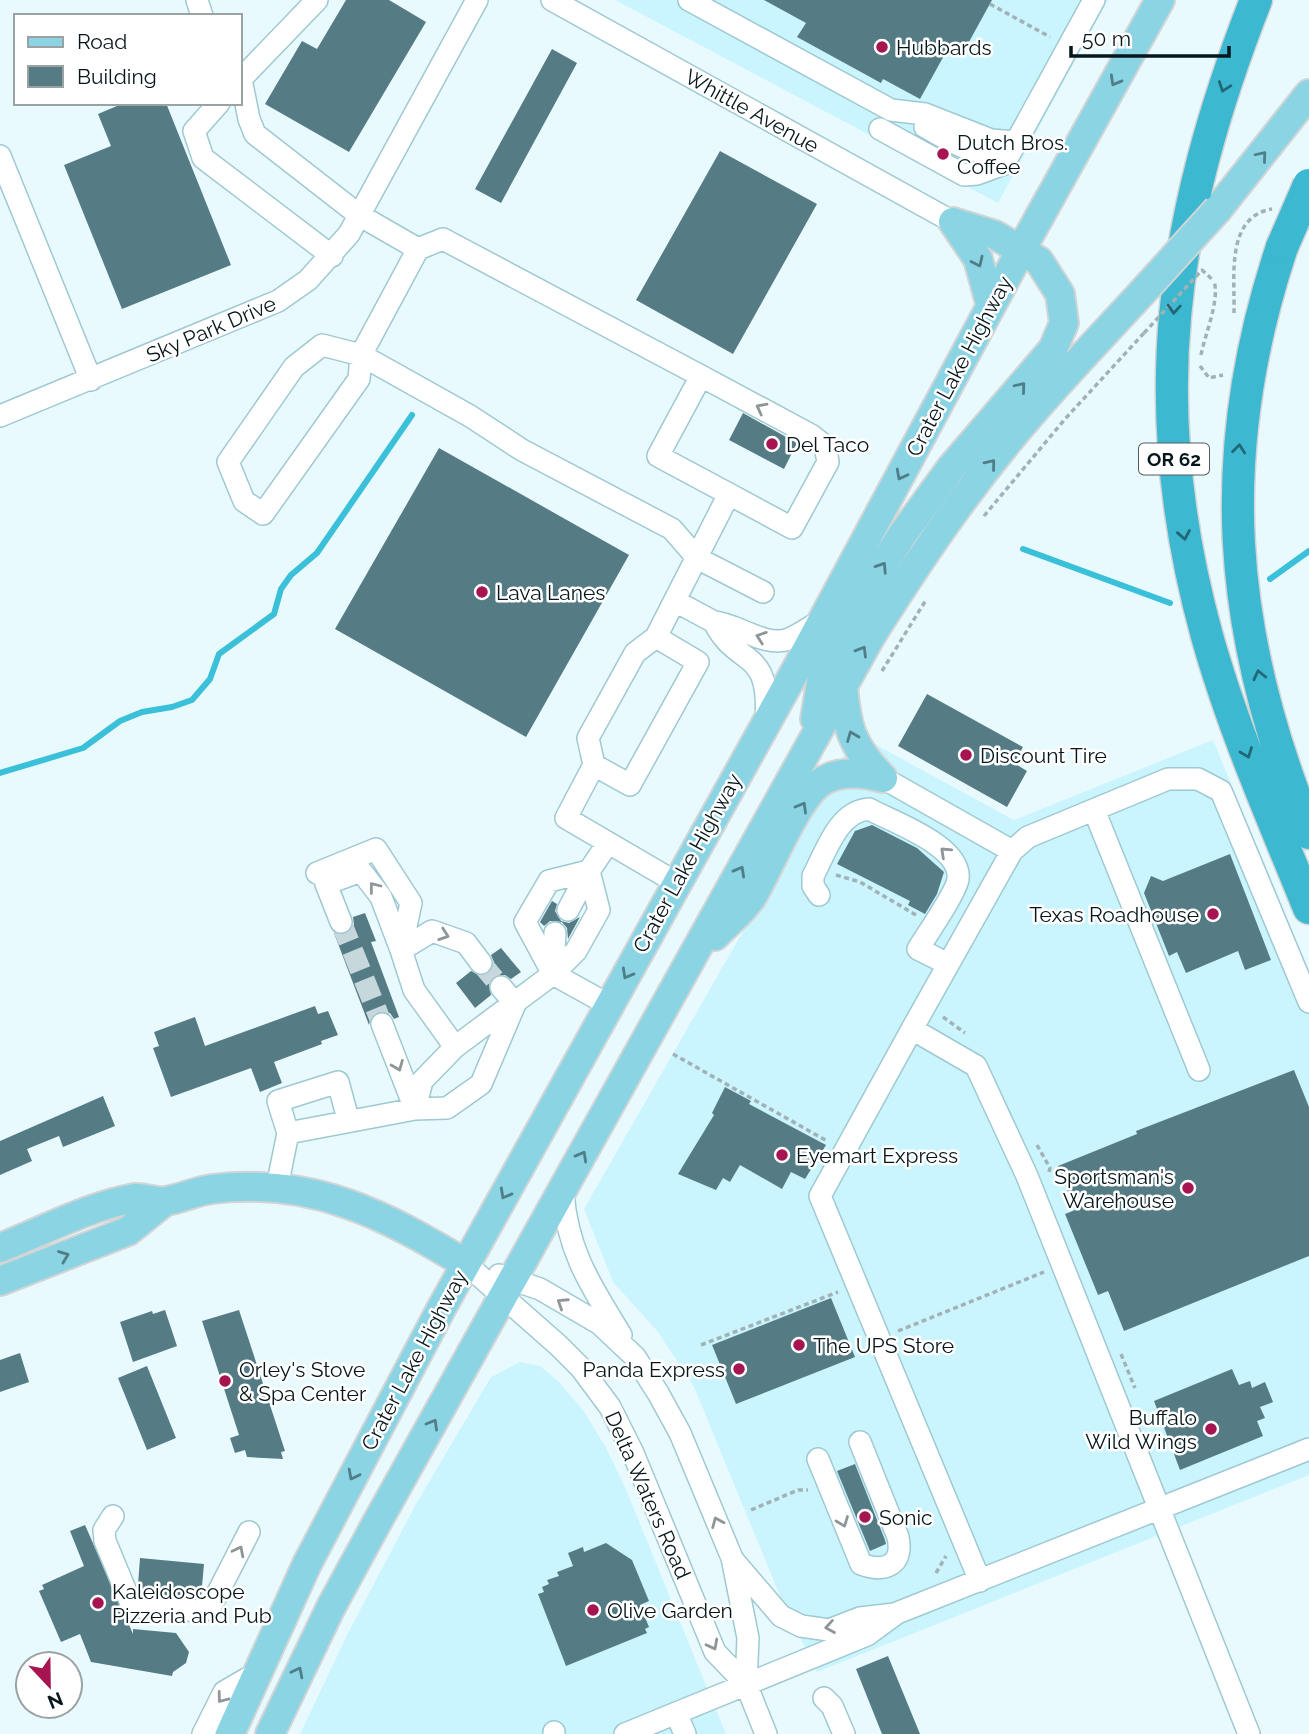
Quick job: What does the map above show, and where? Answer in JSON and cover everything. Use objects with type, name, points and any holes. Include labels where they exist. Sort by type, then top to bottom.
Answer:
[{"type":"highway","name":"OR 62","points":[[1256,0],[1215,114],[1184,238],[1172,345],[1172,436],[1186,549],[1208,639],[1230,709],[1309,908]]},
{"type":"highway","name":"OR 62","points":[[1309,185],[1282,247],[1255,335],[1246,380],[1237,458],[1237,531],[1245,603],[1263,689],[1278,746],[1309,833]]},
{"type":"main road","name":"Crater Lake Highway","points":[[230,1734],[255,1674],[331,1516],[466,1264],[823,620],[1021,250],[1160,0]]},
{"type":"main road","points":[[270,1734],[331,1607],[842,684],[931,542],[1021,426],[1218,209],[1309,94]]},
{"type":"main road","points":[[811,741],[823,671],[852,615],[902,535],[951,468],[1053,349],[1064,323],[1060,294],[1039,261],[995,234],[953,222]]},
{"type":"main road","points":[[953,222],[978,259],[991,306]]},
{"type":"main road","points":[[842,684],[845,718],[855,744],[883,778]]},
{"type":"main road","points":[[691,960],[750,900],[806,797],[821,782],[839,775],[865,773],[883,778]]},
{"type":"main road","name":"Delta Waters Road","points":[[0,1281],[128,1231],[164,1202],[209,1189],[277,1187],[343,1200],[391,1220],[466,1264]]},
{"type":"main road","name":"Delta Waters Road","points":[[0,1248],[112,1204],[138,1198],[164,1202]]},
{"type":"street","points":[[242,77],[317,0]]},
{"type":"street","name":"Sky Park Drive","points":[[0,416],[278,301],[308,280],[332,256],[359,215],[477,0]]},
{"type":"street","name":"Whittle Avenue","points":[[552,0],[953,222]]},
{"type":"street","points":[[689,0],[891,110],[976,152],[999,152],[1016,142]]},
{"type":"street","points":[[880,129],[964,175],[977,174],[1004,164],[1094,0]]},
{"type":"street","points":[[242,88],[249,120],[256,134],[359,215],[418,249]]},
{"type":"street","points":[[217,105],[194,131],[203,158],[332,256]]},
{"type":"street","points":[[0,156],[91,380]]},
{"type":"street","points":[[701,376],[658,456],[792,528],[828,462],[825,446],[811,435],[701,376],[443,239],[418,249],[361,355],[359,379],[263,513],[244,500],[228,461],[294,367],[321,345],[361,355],[470,415],[522,450],[672,529],[697,558],[763,592]]},
{"type":"street","points":[[677,883],[566,818],[594,765],[588,738],[635,653],[656,638],[729,494]]},
{"type":"street","points":[[675,601],[713,622],[730,624],[767,641],[787,640],[823,620]]},
{"type":"street","points":[[713,622],[721,636],[754,661],[764,678],[766,721]]},
{"type":"street","points":[[594,765],[629,785],[698,662],[656,638]]},
{"type":"street","points":[[883,778],[1012,851]]},
{"type":"street","points":[[980,1581],[820,1196],[1012,851],[1028,837],[1168,779],[1198,779],[1221,791],[1309,1002]]},
{"type":"street","points":[[819,895],[813,886],[813,876],[847,816],[857,810],[869,809],[942,847],[956,864],[958,880],[918,950],[948,964]]},
{"type":"street","points":[[1094,810],[1199,1070]]},
{"type":"street","points":[[568,910],[608,843]]},
{"type":"street","points":[[317,873],[376,849],[411,902],[401,950]]},
{"type":"street","points":[[341,922],[326,884],[361,871],[381,897],[414,990],[455,1047]]},
{"type":"street","points":[[589,871],[549,881],[525,922],[553,974],[609,1005]]},
{"type":"street","points":[[415,1109],[422,1081],[455,1047],[508,995],[553,974],[576,951],[600,910],[589,871]]},
{"type":"street","points":[[401,950],[432,931],[466,943],[481,963]]},
{"type":"street","points":[[553,974],[555,933]]},
{"type":"street","points":[[288,1133],[348,1119],[415,1109],[447,1108],[481,1084],[508,995]]},
{"type":"street","points":[[382,1024],[415,1109]]},
{"type":"street","points":[[912,1028],[976,1066],[1027,1176],[1249,1734]]},
{"type":"street","points":[[277,1187],[288,1133],[278,1101],[338,1082],[348,1119]]},
{"type":"street","points":[[563,1192],[565,1223],[577,1259],[635,1357]]},
{"type":"street","name":"Delta Waters Road","points":[[466,1264],[509,1289],[581,1367],[610,1406],[633,1453],[715,1652],[746,1684],[766,1734]]},
{"type":"street","name":"Delta Waters Road","points":[[509,1289],[540,1289],[600,1324],[635,1357],[680,1433],[732,1558],[748,1638],[746,1684]]},
{"type":"street","points":[[818,1459],[861,1564],[874,1569],[886,1567],[897,1558],[901,1549],[860,1442]]},
{"type":"street","points":[[732,1558],[781,1616],[800,1626],[829,1630],[860,1618],[897,1613],[1309,1449]]},
{"type":"street","points":[[113,1517],[104,1530],[105,1541],[135,1607],[202,1611],[210,1608],[249,1532]]},
{"type":"street","points":[[625,1734],[867,1635],[897,1613]]},
{"type":"street","points":[[203,1734],[224,1692],[255,1674]]},
{"type":"street","points":[[824,1698],[832,1706],[844,1734]]},
{"type":"street","points":[[676,1713],[685,1734]]},
{"type":"path","points":[[990,4],[1068,47]]},
{"type":"path","points":[[1234,323],[1236,245],[1243,228],[1255,217],[1265,210],[1280,207]]},
{"type":"path","points":[[982,518],[1065,419],[1202,270],[1214,281],[1217,293],[1207,322],[1199,365],[1209,378],[1222,376],[1227,368]]},
{"type":"path","points":[[878,676],[926,599]]},
{"type":"path","points":[[819,866],[860,882],[932,925]]},
{"type":"path","points":[[948,1005],[942,1016],[968,1035]]},
{"type":"path","points":[[673,1054],[831,1143]]},
{"type":"path","points":[[1032,1139],[1041,1149],[1050,1168],[1048,1175]]},
{"type":"path","points":[[1117,1352],[1124,1356],[1136,1383],[1135,1393]]},
{"type":"path","points":[[751,1510],[798,1490],[818,1490],[828,1485]]},
{"type":"shaded area","points":[[615,0],[1108,0],[998,203]]},
{"type":"shaded area","points":[[856,734],[1014,820],[1213,740],[1309,973],[1309,1475],[817,1672],[780,1596],[694,1387],[658,1332],[613,1282],[584,1209]]},
{"type":"shaded area","points":[[520,1362],[540,1366],[558,1381],[583,1410],[605,1446],[625,1487],[726,1734],[300,1734],[348,1633],[416,1504],[491,1377]]},
{"type":"building","points":[[346,0],[389,0],[426,22],[349,152],[265,104],[302,41],[317,49]]},
{"type":"building","name":"Hubbards","points":[[764,0],[992,0],[964,51],[951,43],[920,99],[883,79],[881,83],[797,37],[806,23]]},
{"type":"building","points":[[552,49],[577,63],[501,203],[475,189]]},
{"type":"building","points":[[119,105],[167,105],[231,265],[122,309],[64,165],[111,146],[98,114]]},
{"type":"building","points":[[720,151],[817,204],[733,354],[636,300]]},
{"type":"building","points":[[743,413],[797,443],[784,469],[729,440]]},
{"type":"building","name":"Lava Lanes","points":[[439,448],[629,555],[526,737],[335,629]]},
{"type":"building","name":"Discount Tire","points":[[927,694],[1023,747],[1014,763],[1027,771],[1007,807],[898,746]]},
{"type":"building","points":[[872,825],[917,848],[944,872],[937,894],[925,914],[908,905],[910,901],[837,864],[855,831]]},
{"type":"building","name":"Texas Roadhouse","points":[[1230,854],[1271,960],[1245,970],[1238,951],[1186,973],[1177,952],[1169,956],[1144,893],[1151,876],[1163,881]]},
{"type":"building","points":[[552,901],[557,904],[555,911],[561,921],[569,923],[580,917],[568,939],[567,928],[562,922],[550,921],[544,926],[540,922]]},
{"type":"building","points":[[365,913],[376,941],[371,942],[399,1017],[394,1019],[390,1013],[378,1012],[371,1016],[369,1025],[334,933],[346,934],[354,925],[353,917]]},
{"type":"building","points":[[501,948],[521,972],[511,979],[505,975],[493,976],[489,983],[491,995],[475,1008],[456,983],[471,971],[482,976],[489,973],[494,962],[491,955]]},
{"type":"building","points":[[315,1006],[318,1014],[328,1011],[338,1035],[274,1062],[282,1083],[260,1092],[251,1068],[171,1097],[153,1048],[159,1046],[154,1032],[195,1017],[205,1046]]},
{"type":"building","name":"Sportsman's Warehouse","points":[[1294,1070],[1309,1107],[1309,1256],[1124,1331],[1108,1291],[1098,1295],[1065,1214],[1075,1210],[1058,1166],[1137,1134],[1136,1131]]},
{"type":"building","points":[[725,1087],[751,1101],[749,1104],[826,1145],[805,1179],[791,1172],[782,1189],[740,1165],[730,1182],[723,1178],[716,1190],[678,1174],[714,1115],[712,1113]]},
{"type":"building","points":[[103,1096],[115,1126],[63,1147],[59,1136],[27,1149],[32,1161],[0,1175],[0,1141]]},
{"type":"building","points":[[831,1298],[855,1357],[736,1404],[712,1345]]},
{"type":"building","points":[[165,1310],[177,1346],[133,1362],[120,1322],[152,1311],[153,1314]]},
{"type":"building","name":"Orley's Stove & Spa Center","points":[[239,1310],[285,1451],[281,1452],[283,1459],[247,1457],[245,1450],[235,1453],[230,1438],[239,1435],[202,1321]]},
{"type":"building","points":[[20,1353],[29,1382],[0,1392],[0,1360]]},
{"type":"building","points":[[147,1366],[176,1438],[147,1450],[118,1378]]},
{"type":"building","name":"Buffalo Wild Wings","points":[[1232,1369],[1239,1385],[1250,1381],[1252,1388],[1265,1382],[1273,1402],[1260,1407],[1265,1418],[1257,1421],[1263,1436],[1180,1470],[1154,1401]]},
{"type":"building","name":"Sonic","points":[[855,1464],[886,1544],[870,1551],[837,1471]]},
{"type":"building","name":"Kaleidoscope Pizzeria and Pub","points":[[85,1525],[133,1634],[133,1629],[176,1633],[189,1652],[186,1663],[173,1672],[172,1676],[91,1662],[80,1634],[61,1642],[39,1591],[44,1589],[42,1585],[84,1566],[70,1531]]},
{"type":"building","name":"Olive Garden","points":[[606,1543],[632,1560],[649,1601],[640,1605],[649,1627],[645,1629],[647,1633],[566,1666],[538,1594],[544,1592],[542,1587],[549,1584],[547,1580],[559,1576],[557,1572],[573,1566],[568,1553],[583,1547],[584,1552]]},
{"type":"building","points":[[140,1558],[204,1564],[201,1597],[141,1594],[138,1585]]},
{"type":"building","points":[[888,1656],[920,1734],[882,1734],[856,1669]]},
{"type":"waterway","points":[[0,773],[83,748],[120,721],[142,712],[172,707],[192,700],[210,679],[219,654],[274,614],[281,589],[291,575],[317,553],[412,415]]},
{"type":"waterway","points":[[1023,549],[1170,603]]},
{"type":"waterway","points":[[1270,579],[1309,551]]},
{"type":"tunnel","points":[[341,922],[382,1024]]},
{"type":"tunnel","points":[[481,963],[501,987]]},
{"type":"place","name":"Hubbards","points":[[882,47]]},
{"type":"place","name":"Dutch Bros. Coffee","points":[[943,154]]},
{"type":"place","name":"Del Taco","points":[[772,444]]},
{"type":"place","name":"Lava Lanes","points":[[482,592]]},
{"type":"place","name":"Discount Tire","points":[[966,755]]},
{"type":"place","name":"Texas Roadhouse","points":[[1213,914]]},
{"type":"place","name":"Eyemart Express","points":[[782,1155]]},
{"type":"place","name":"Sportsman's Warehouse","points":[[1188,1188]]},
{"type":"place","name":"The UPS Store","points":[[799,1345]]},
{"type":"place","name":"Panda Express","points":[[739,1369]]},
{"type":"place","name":"Orley's Stove & Spa Center","points":[[225,1381]]},
{"type":"place","name":"Buffalo Wild Wings","points":[[1211,1429]]},
{"type":"place","name":"Sonic","points":[[865,1517]]},
{"type":"place","name":"Kaleidoscope Pizzeria and Pub","points":[[98,1603]]},
{"type":"place","name":"Olive Garden","points":[[593,1610]]}]
